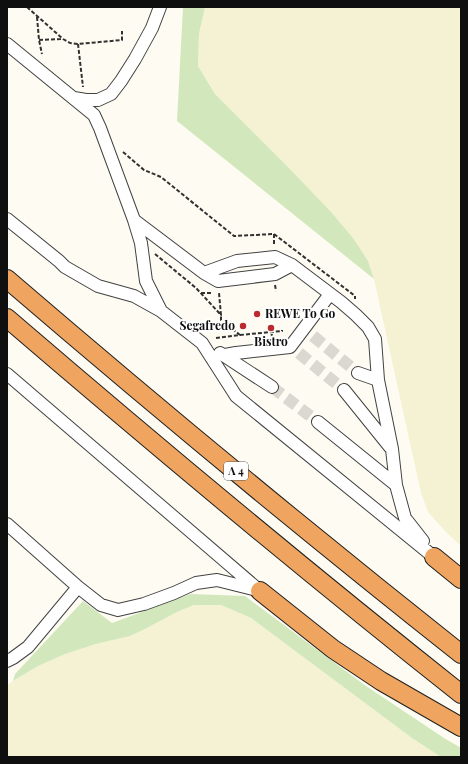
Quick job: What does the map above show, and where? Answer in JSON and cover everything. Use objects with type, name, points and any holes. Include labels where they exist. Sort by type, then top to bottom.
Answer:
[{"type":"highway","name":"A 4","points":[[7,278],[136,388],[461,654]]},
{"type":"highway","name":"A 4","points":[[7,318],[102,400],[243,517],[370,622],[461,694]]},
{"type":"highway","points":[[434,557],[461,579]]},
{"type":"highway","points":[[260,591],[333,649],[381,681],[461,727]]},
{"type":"lane","points":[[73,98],[98,100],[111,94],[135,59],[152,28],[160,7]]},
{"type":"lane","points":[[7,44],[94,115],[134,220],[141,243],[146,281],[161,311]]},
{"type":"lane","points":[[7,219],[65,267],[98,286],[134,296],[161,311],[202,343],[225,355],[272,387]]},
{"type":"lane","points":[[134,220],[204,273],[218,281],[275,274],[292,265]]},
{"type":"lane","points":[[204,273],[237,261],[275,257],[292,265],[356,315],[368,327],[376,339],[378,380],[392,449],[396,485],[405,518],[434,557]]},
{"type":"lane","points":[[225,355],[294,350],[308,333],[330,294]]},
{"type":"lane","points":[[202,343],[236,396],[434,557]]},
{"type":"lane","points":[[358,373],[378,380]]},
{"type":"lane","points":[[7,374],[260,591]]},
{"type":"lane","points":[[344,390],[392,449]]},
{"type":"lane","points":[[318,422],[396,485]]},
{"type":"lane","points":[[7,524],[78,587],[101,605],[118,610],[144,604],[196,583],[217,580],[260,591]]},
{"type":"lane","points":[[7,661],[28,647],[78,587]]},
{"type":"path","points":[[27,7],[63,39],[70,43],[78,44],[122,40],[122,31]]},
{"type":"path","points":[[36,16],[42,54]]},
{"type":"path","points":[[39,40],[63,39]]},
{"type":"path","points":[[78,44],[83,87]]},
{"type":"path","points":[[122,152],[144,170],[162,177],[234,236],[274,234],[355,296],[356,315]]},
{"type":"path","points":[[141,243],[196,288],[221,315]]},
{"type":"path","points":[[219,292],[221,320],[240,335]]},
{"type":"path","points":[[216,338],[282,330]]},
{"type":"shaded area","points":[[205,7],[461,7],[461,546],[428,512],[421,493],[374,279],[368,261],[286,165],[215,94],[198,66],[199,34]]},
{"type":"shaded area","points":[[194,605],[221,605],[251,618],[412,738],[441,757],[7,757],[7,685],[38,666],[65,654],[96,644],[130,636]]},
{"type":"green space","points":[[183,7],[205,7],[199,34],[198,66],[215,94],[331,212],[353,238],[368,261],[374,279],[177,121]]},
{"type":"green space","points":[[191,594],[245,596],[366,686],[461,748],[461,757],[441,757],[412,738],[251,618],[221,605],[194,605],[130,636],[96,644],[65,654],[38,666],[13,681],[15,674],[83,601],[112,623]]},
{"type":"tunnel","points":[[313,336],[358,373]]},
{"type":"tunnel","points":[[299,353],[344,390]]},
{"type":"tunnel","points":[[272,387],[318,422]]},
{"type":"place","name":"REWE To Go","points":[[257,314]]},
{"type":"place","name":"Segafredo","points":[[243,326]]},
{"type":"place","name":"Bistro","points":[[271,328]]}]
